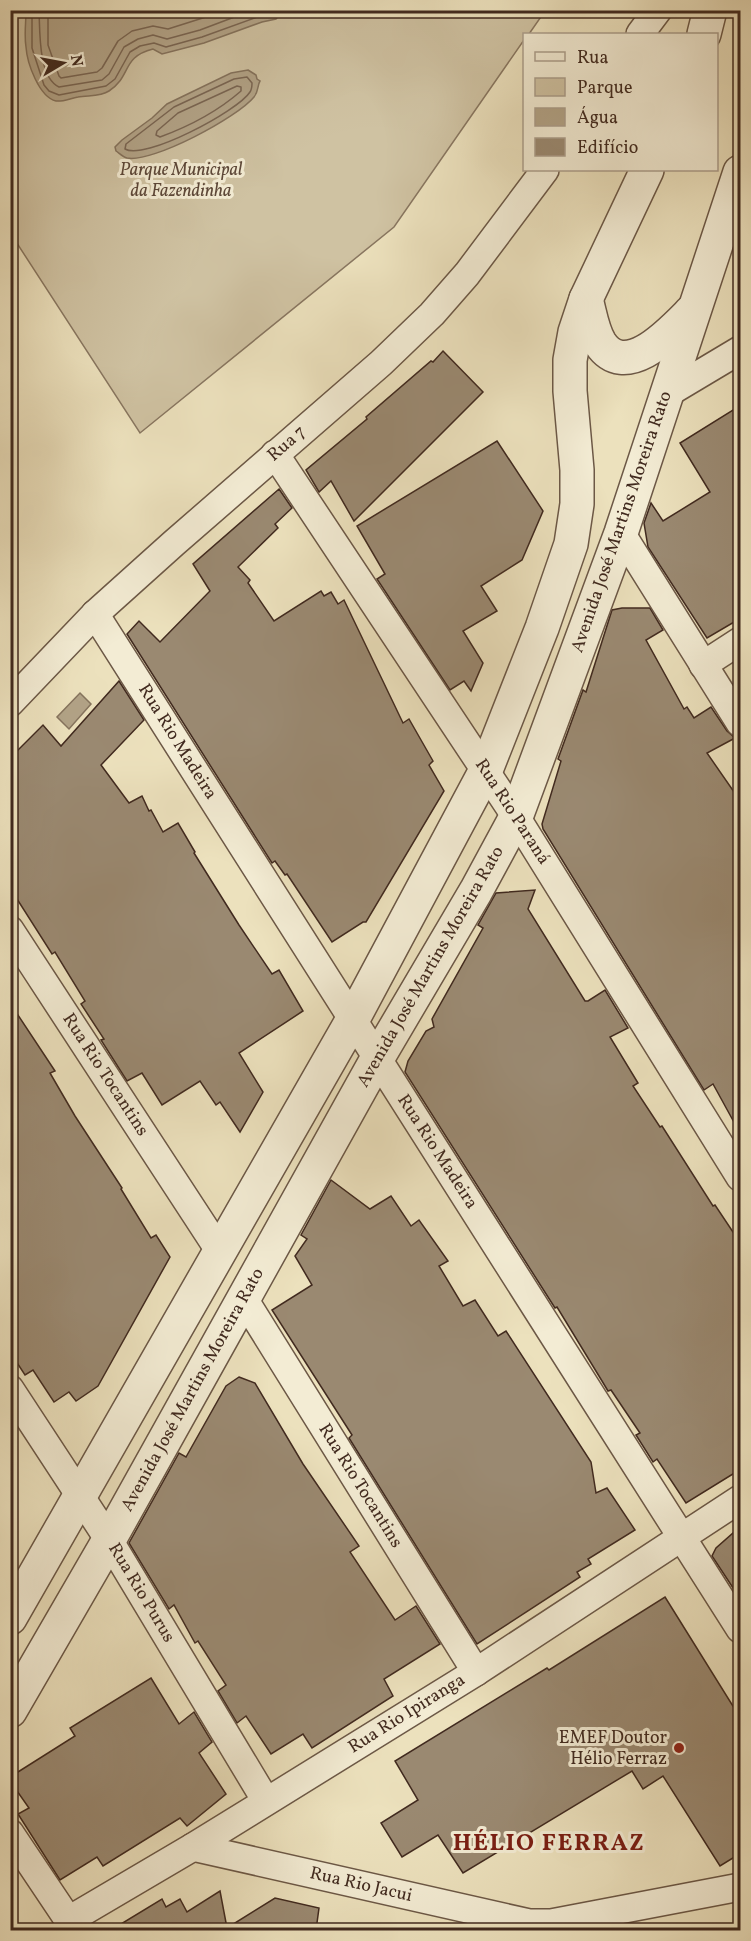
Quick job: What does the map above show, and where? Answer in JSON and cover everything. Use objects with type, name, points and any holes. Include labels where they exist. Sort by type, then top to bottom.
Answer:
[{"type":"street","points":[[641,33],[658,10]]},
{"type":"street","points":[[704,33],[710,10]]},
{"type":"street","name":"Rua 7","points":[[10,703],[95,614],[381,363],[432,314],[467,274],[545,171]]},
{"type":"street","points":[[10,1618],[353,1019],[486,770],[542,628],[571,544],[577,504],[577,470],[570,391],[570,360],[575,332],[586,299],[647,171]]},
{"type":"street","name":"Avenida José Martins Moreira Rato","points":[[10,1711],[109,1540],[377,1059],[476,891],[516,817],[621,533],[741,172]]},
{"type":"street","points":[[586,299],[593,328],[600,343],[607,351],[622,357],[634,356],[660,343],[694,310]]},
{"type":"street","points":[[668,393],[741,350]]},
{"type":"street","name":"Rua Rio Paraná","points":[[275,454],[486,770],[741,1177]]},
{"type":"street","points":[[621,533],[741,723]]},
{"type":"street","name":"Rua Rio Madeira","points":[[95,614],[741,1629]]},
{"type":"street","points":[[703,665],[741,641]]},
{"type":"street","name":"Rua Rio Tocantins","points":[[10,930],[219,1250]]},
{"type":"street","name":"Rua Rio Tocantins","points":[[244,1299],[476,1672]]},
{"type":"street","name":"Rua Rio Purus","points":[[10,1389],[109,1540],[266,1801]]},
{"type":"street","name":"Rua Rio Ipiranga","points":[[72,1925],[266,1801],[476,1672],[741,1499]]},
{"type":"street","points":[[10,1833],[72,1925]]},
{"type":"street","name":"Rua Rio Jacui","points":[[193,1847],[538,1927]]},
{"type":"street","points":[[538,1927],[741,1887]]},
{"type":"green space","name":"Parque Municipal da Fazendinha","points":[[11,11],[545,11],[530,33],[523,33],[523,41],[394,227],[140,433],[11,234]]},
{"type":"water","points":[[26,10],[283,11],[276,19],[204,43],[162,54],[153,49],[143,52],[131,62],[121,79],[109,91],[98,95],[56,101],[44,93],[31,70],[25,42]]},
{"type":"water","points":[[248,70],[260,81],[256,95],[231,116],[194,137],[156,153],[139,158],[127,158],[116,151],[115,147],[122,140],[167,104],[231,73]]},
{"type":"water","points":[[80,693],[91,704],[69,729],[57,717]]},
{"type":"building","points":[[443,351],[483,392],[354,521],[331,481],[319,492],[306,470]]},
{"type":"building","points":[[741,405],[741,618],[707,638],[648,547],[644,523],[651,503],[663,521],[710,492],[680,443]]},
{"type":"building","points":[[497,441],[543,511],[522,560],[481,586],[497,611],[463,631],[483,663],[471,691],[464,681],[450,690],[377,579],[385,574],[357,526]]},
{"type":"building","points":[[279,489],[292,508],[275,524],[278,528],[238,567],[250,580],[248,583],[274,621],[321,591],[324,596],[331,592],[338,604],[344,600],[403,723],[409,719],[433,761],[429,765],[444,791],[366,922],[332,942],[287,874],[285,875],[275,861],[272,863],[127,634],[139,621],[160,642],[210,591],[193,564]]},
{"type":"building","points":[[650,608],[663,630],[646,640],[684,709],[687,707],[694,718],[711,707],[727,731],[735,738],[707,753],[741,802],[741,1135],[713,1084],[704,1090],[543,829],[542,824],[561,761],[558,759],[583,690],[586,692],[612,610]]},
{"type":"building","points":[[119,681],[144,720],[101,765],[129,803],[142,796],[163,832],[178,823],[239,925],[272,974],[279,970],[303,1011],[239,1053],[263,1092],[240,1132],[220,1102],[216,1105],[200,1081],[162,1105],[142,1073],[127,1081],[81,1004],[85,1001],[55,952],[52,954],[10,888],[10,758],[43,725],[61,746]]},
{"type":"building","points":[[535,890],[528,909],[585,1001],[605,990],[628,1028],[610,1037],[638,1083],[633,1086],[741,1244],[741,1469],[686,1503],[657,1459],[653,1462],[636,1435],[640,1433],[611,1390],[608,1391],[557,1307],[555,1308],[405,1072],[408,1061],[426,1031],[434,1027],[432,1019],[483,928],[478,925],[496,893]]},
{"type":"building","points":[[10,1003],[55,1071],[50,1073],[151,1238],[156,1235],[170,1257],[98,1386],[76,1401],[69,1392],[54,1402],[33,1370],[25,1375],[10,1352]]},
{"type":"building","points":[[331,1180],[370,1209],[391,1196],[411,1226],[419,1220],[448,1261],[439,1266],[463,1306],[475,1300],[498,1336],[506,1331],[591,1462],[596,1493],[607,1488],[635,1530],[588,1559],[591,1564],[577,1572],[580,1577],[477,1644],[349,1438],[352,1435],[272,1310],[312,1285],[295,1256],[307,1239],[301,1235]]},
{"type":"building","points":[[239,1377],[255,1383],[303,1464],[359,1546],[350,1552],[395,1620],[416,1606],[440,1644],[384,1679],[393,1696],[312,1748],[303,1734],[271,1754],[246,1716],[237,1723],[218,1691],[226,1685],[198,1641],[195,1643],[174,1605],[169,1609],[129,1543],[179,1453],[186,1457],[226,1386]]},
{"type":"building","points":[[741,1526],[741,1600],[712,1556],[716,1548]]},
{"type":"building","points":[[665,1597],[741,1719],[741,1853],[720,1866],[663,1776],[643,1789],[632,1771],[463,1873],[438,1835],[402,1857],[381,1823],[418,1800],[395,1761],[547,1668],[549,1670]]},
{"type":"building","points":[[151,1678],[179,1724],[194,1712],[212,1742],[199,1753],[226,1794],[187,1826],[180,1818],[103,1866],[97,1857],[60,1880],[18,1814],[29,1808],[10,1781],[10,1777],[75,1736],[70,1728]]},
{"type":"building","points":[[220,1891],[227,1928],[275,1898],[319,1908],[316,1930],[111,1930],[162,1899],[166,1907],[180,1899],[187,1912]]},
{"type":"place","name":"EMEF Doutor Hélio Ferraz","points":[[679,1748]]},
{"type":"district","name":"HÉLIO FERRAZ","points":[[549,1844]]}]
